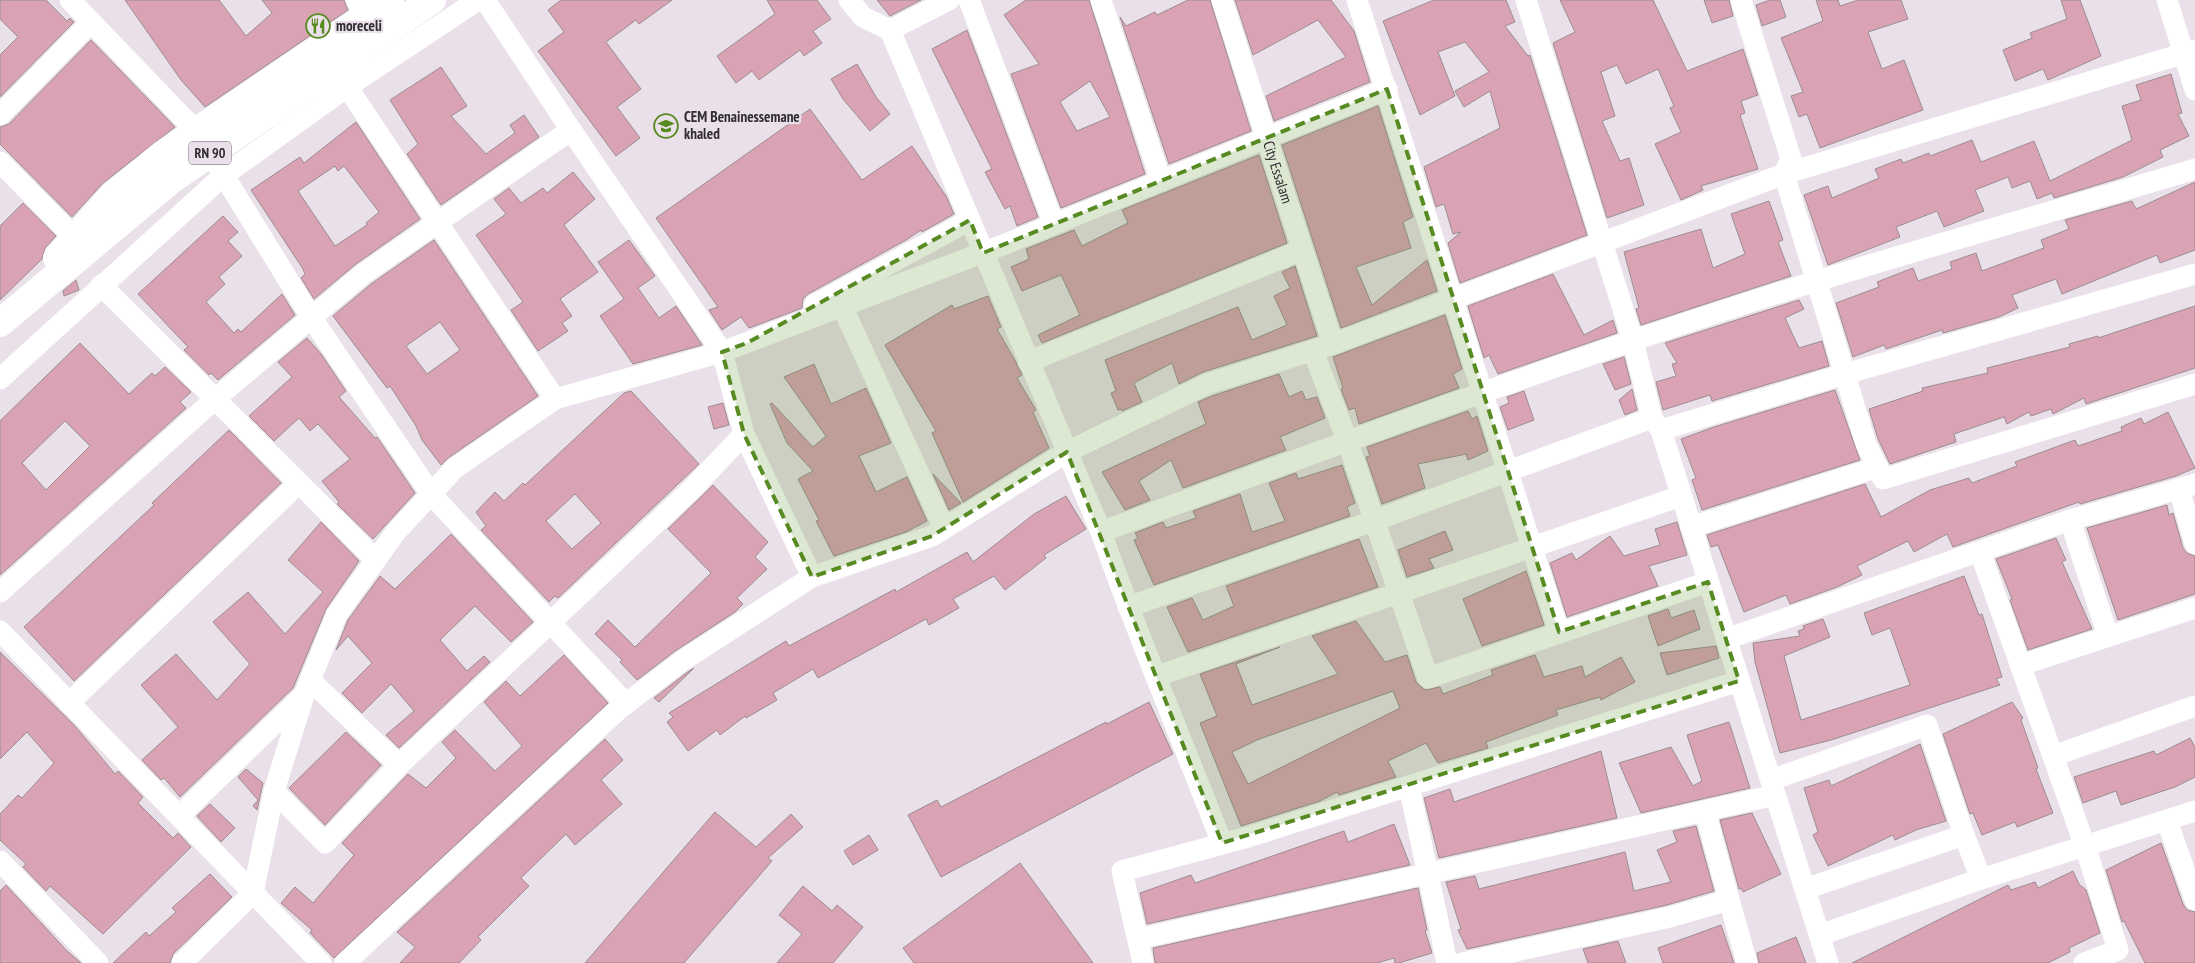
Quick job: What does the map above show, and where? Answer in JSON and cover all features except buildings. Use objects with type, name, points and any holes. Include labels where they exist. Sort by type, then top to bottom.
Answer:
[{"type":"main road","name":"RN 90","points":[[0,323],[113,196],[195,130],[362,8],[390,0]]},
{"type":"main road","name":"RN 90","points":[[0,323],[171,180],[217,164],[341,77],[432,0]]},
{"type":"street","points":[[70,0],[195,130]]},
{"type":"street","points":[[478,0],[341,77],[555,399]]},
{"type":"street","points":[[485,0],[722,352],[744,434],[812,577]]},
{"type":"street","points":[[849,0],[863,17],[890,30],[1101,532],[1128,607],[1222,843]]},
{"type":"street","points":[[890,30],[949,0]]},
{"type":"street","points":[[969,0],[1054,224]]},
{"type":"street","points":[[1101,0],[1161,181]]},
{"type":"street","name":"City Essalam","points":[[1222,0],[1333,344]]},
{"type":"street","points":[[1357,0],[1559,632]]},
{"type":"street","points":[[1526,0],[1633,341],[1656,424],[1682,496],[1828,963]]},
{"type":"street","points":[[1741,0],[1791,158],[1784,174],[1866,444],[1883,479],[2195,384]]},
{"type":"street","points":[[2167,0],[2189,51],[2195,90]]},
{"type":"street","points":[[0,115],[90,22]]},
{"type":"street","points":[[345,963],[626,704],[682,661],[812,577],[932,536],[1067,452],[1206,384],[1333,344],[1784,174],[2189,51]]},
{"type":"street","points":[[182,963],[253,893],[274,791],[307,688],[337,614],[395,533],[455,468],[555,399],[722,352],[747,343],[983,253],[1387,89]]},
{"type":"street","points":[[0,592],[215,399],[363,274],[572,130]]},
{"type":"street","points":[[0,162],[75,238]]},
{"type":"street","points":[[0,379],[101,285],[217,164],[311,317],[431,494],[626,704]]},
{"type":"street","points":[[1101,532],[1346,440],[1633,341],[1817,281],[2195,169]]},
{"type":"street","points":[[747,343],[970,220]]},
{"type":"street","points":[[1028,362],[1302,250]]},
{"type":"street","points":[[1128,607],[1373,521],[1508,470],[1656,424],[1845,374],[2195,274]]},
{"type":"street","points":[[101,285],[376,560]]},
{"type":"street","points":[[842,306],[944,528]]},
{"type":"street","points":[[1312,350],[1346,440],[1428,678],[1708,582]]},
{"type":"street","points":[[274,791],[324,843],[399,765],[549,621],[690,491],[744,434]]},
{"type":"street","points":[[1691,527],[1878,467]]},
{"type":"street","points":[[70,703],[299,483]]},
{"type":"street","points":[[1726,639],[2070,520],[2187,487],[2195,544]]},
{"type":"street","points":[[1157,676],[1682,496]]},
{"type":"street","points":[[2070,520],[2108,636]]},
{"type":"street","points":[[1980,552],[2085,846],[2118,950],[2084,963]]},
{"type":"street","points":[[2021,665],[2195,608]]},
{"type":"street","points":[[0,631],[321,963]]},
{"type":"street","points":[[1143,963],[1122,871],[1222,843],[1409,786],[1739,681]]},
{"type":"street","points":[[307,688],[399,765]]},
{"type":"street","points":[[178,816],[307,688]]},
{"type":"street","points":[[2053,756],[2195,706]]},
{"type":"street","points":[[1138,939],[1704,811],[1773,787],[1927,725],[1981,879]]},
{"type":"street","points":[[1409,786],[1448,963]]},
{"type":"street","points":[[1704,811],[1747,963]]},
{"type":"street","points":[[1820,935],[1981,879],[2195,811]]},
{"type":"street","points":[[2167,821],[2195,900]]},
{"type":"street","points":[[1805,890],[1964,835]]},
{"type":"street","points":[[0,861],[98,963]]},
{"type":"street","points":[[1462,963],[1670,917],[1729,900]]},
{"type":"highlighted area","points":[[1387,89],[1559,632],[1708,582],[1739,681],[1222,843],[1067,452],[932,536],[812,577],[744,434],[722,352],[747,343],[970,220],[983,253]]},
{"type":"place","name":"moreceli","points":[[318,26]]},
{"type":"place","name":"CEM Benainessemane khaled","points":[[666,126]]}]
